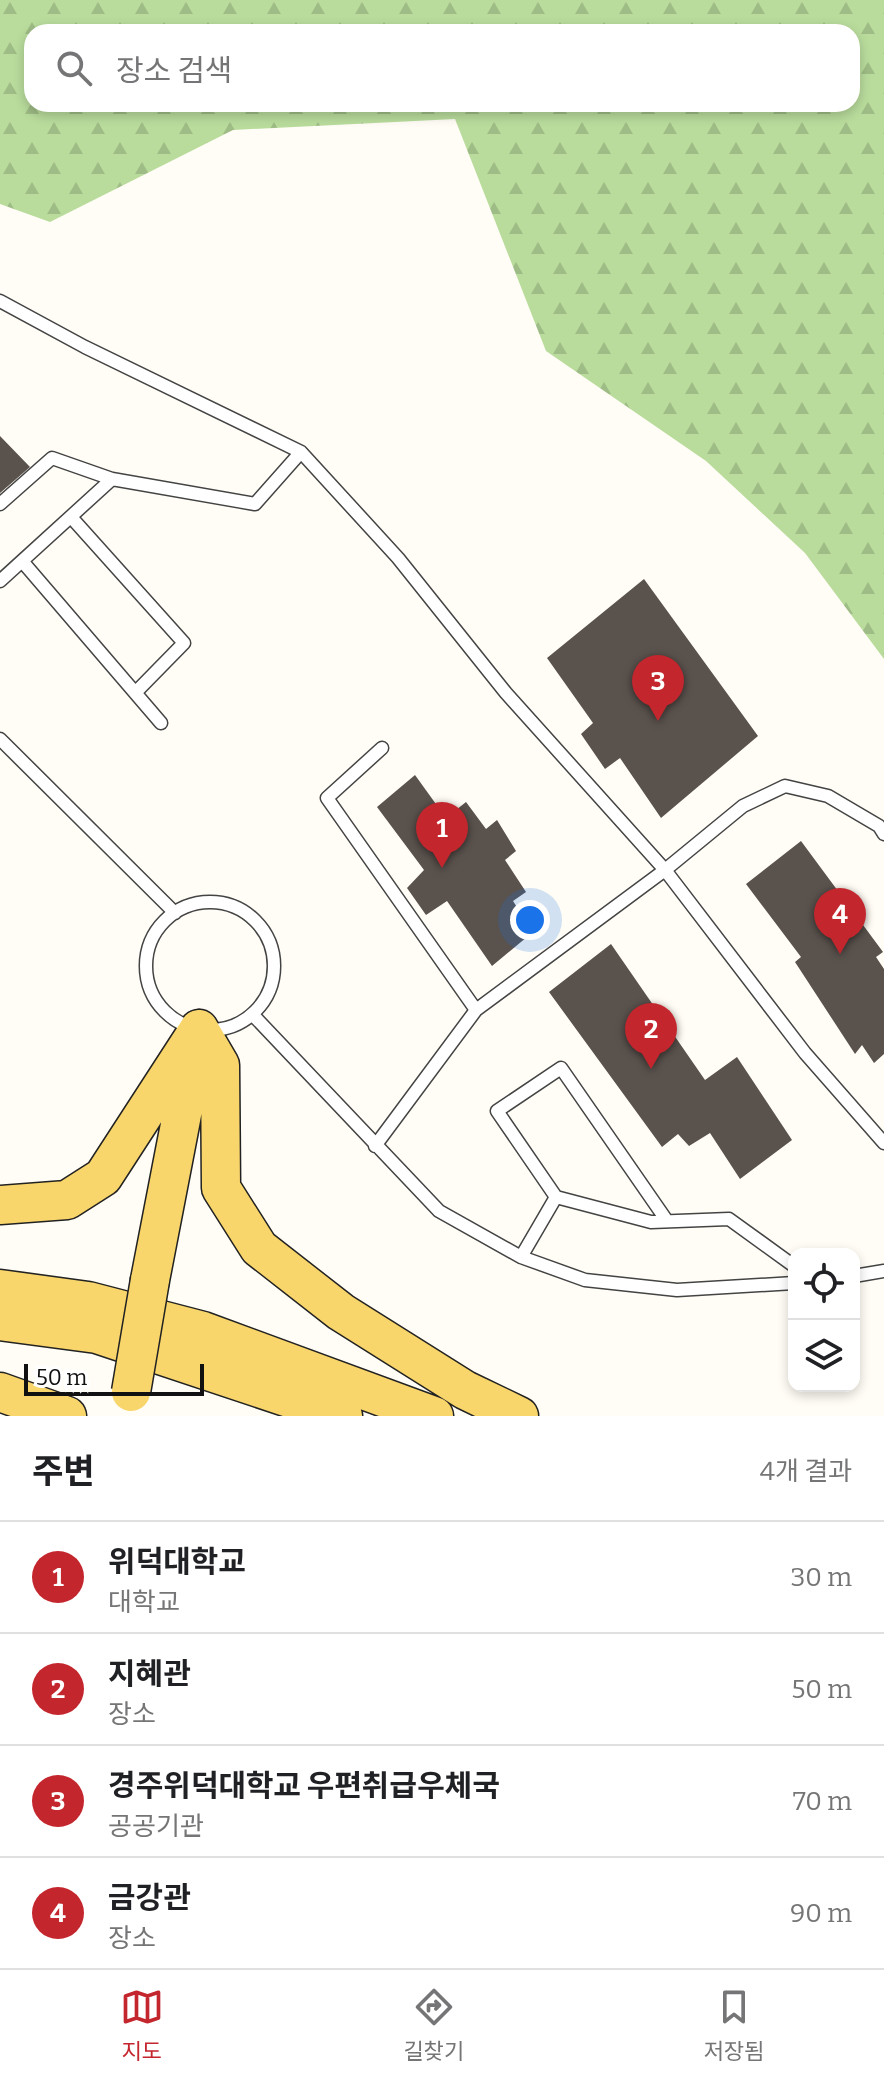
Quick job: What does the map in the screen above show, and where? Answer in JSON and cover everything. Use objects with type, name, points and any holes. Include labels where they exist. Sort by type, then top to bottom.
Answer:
[{"type":"main road","points":[[0,1205],[67,1200],[103,1177],[199,1029]]},
{"type":"main road","points":[[129,1404],[199,1029]]},
{"type":"main road","points":[[199,1029],[220,1065],[221,1188],[259,1248],[341,1312],[465,1390],[519,1416]]},
{"type":"main road","points":[[0,1289],[88,1301],[203,1331],[434,1416]]},
{"type":"main road","points":[[0,1321],[97,1334],[343,1416]]},
{"type":"main road","points":[[0,1392],[67,1416]]},
{"type":"lane","points":[[0,301],[85,347],[301,452],[398,558],[506,693],[665,870],[805,1053],[884,1143]]},
{"type":"lane","points":[[0,504],[52,458],[112,479],[255,504],[301,452]]},
{"type":"lane","points":[[0,581],[112,479]]},
{"type":"lane","points":[[71,517],[184,643],[135,693]]},
{"type":"lane","points":[[22,561],[161,723]]},
{"type":"lane","points":[[0,739],[175,913]]},
{"type":"lane","points":[[382,748],[327,798],[476,1010]]},
{"type":"lane","points":[[375,1146],[476,1010],[665,870],[743,806],[785,786],[828,796],[879,826],[884,834]]},
{"type":"lane","points":[[215,902],[236,907],[254,919],[267,936],[274,956],[274,978],[267,998],[253,1015],[227,1029],[199,1029],[173,1020],[158,1005],[148,986],[146,966],[149,945],[159,927],[175,913],[194,904],[215,902]]},
{"type":"lane","points":[[253,1015],[439,1211],[521,1257],[585,1280],[677,1290],[788,1283]]},
{"type":"lane","points":[[667,1221],[561,1068],[497,1111],[556,1197],[651,1222],[729,1219],[788,1262]]},
{"type":"lane","points":[[521,1257],[556,1197]]},
{"type":"lane","points":[[860,1275],[884,1271]]},
{"type":"green space","points":[[0,0],[884,0],[884,659],[805,553],[706,461],[546,351],[455,119],[233,130],[50,222],[0,204]]},
{"type":"building","points":[[0,436],[30,467],[0,493]]},
{"type":"building","points":[[644,579],[758,736],[661,818],[620,758],[605,769],[581,734],[593,723],[547,658]]},
{"type":"building","points":[[415,775],[446,818],[466,802],[486,829],[497,820],[516,851],[505,860],[526,892],[513,901],[533,932],[492,966],[447,901],[426,915],[407,888],[424,870],[377,807]]},
{"type":"building","points":[[801,841],[883,952],[876,957],[884,969],[884,1054],[874,1063],[862,1045],[855,1054],[795,962],[801,957],[746,884]]},
{"type":"building","points":[[611,944],[705,1080],[737,1057],[792,1140],[740,1179],[710,1133],[689,1146],[678,1134],[662,1147],[549,992]]},
{"type":"place","name":"경주위덕대학교 우편취급우체국","points":[[658,721]]},
{"type":"place","name":"위덕대학교","points":[[442,868]]},
{"type":"place","name":"금강관","points":[[840,954]]},
{"type":"place","name":"지혜관","points":[[651,1069]]}]
